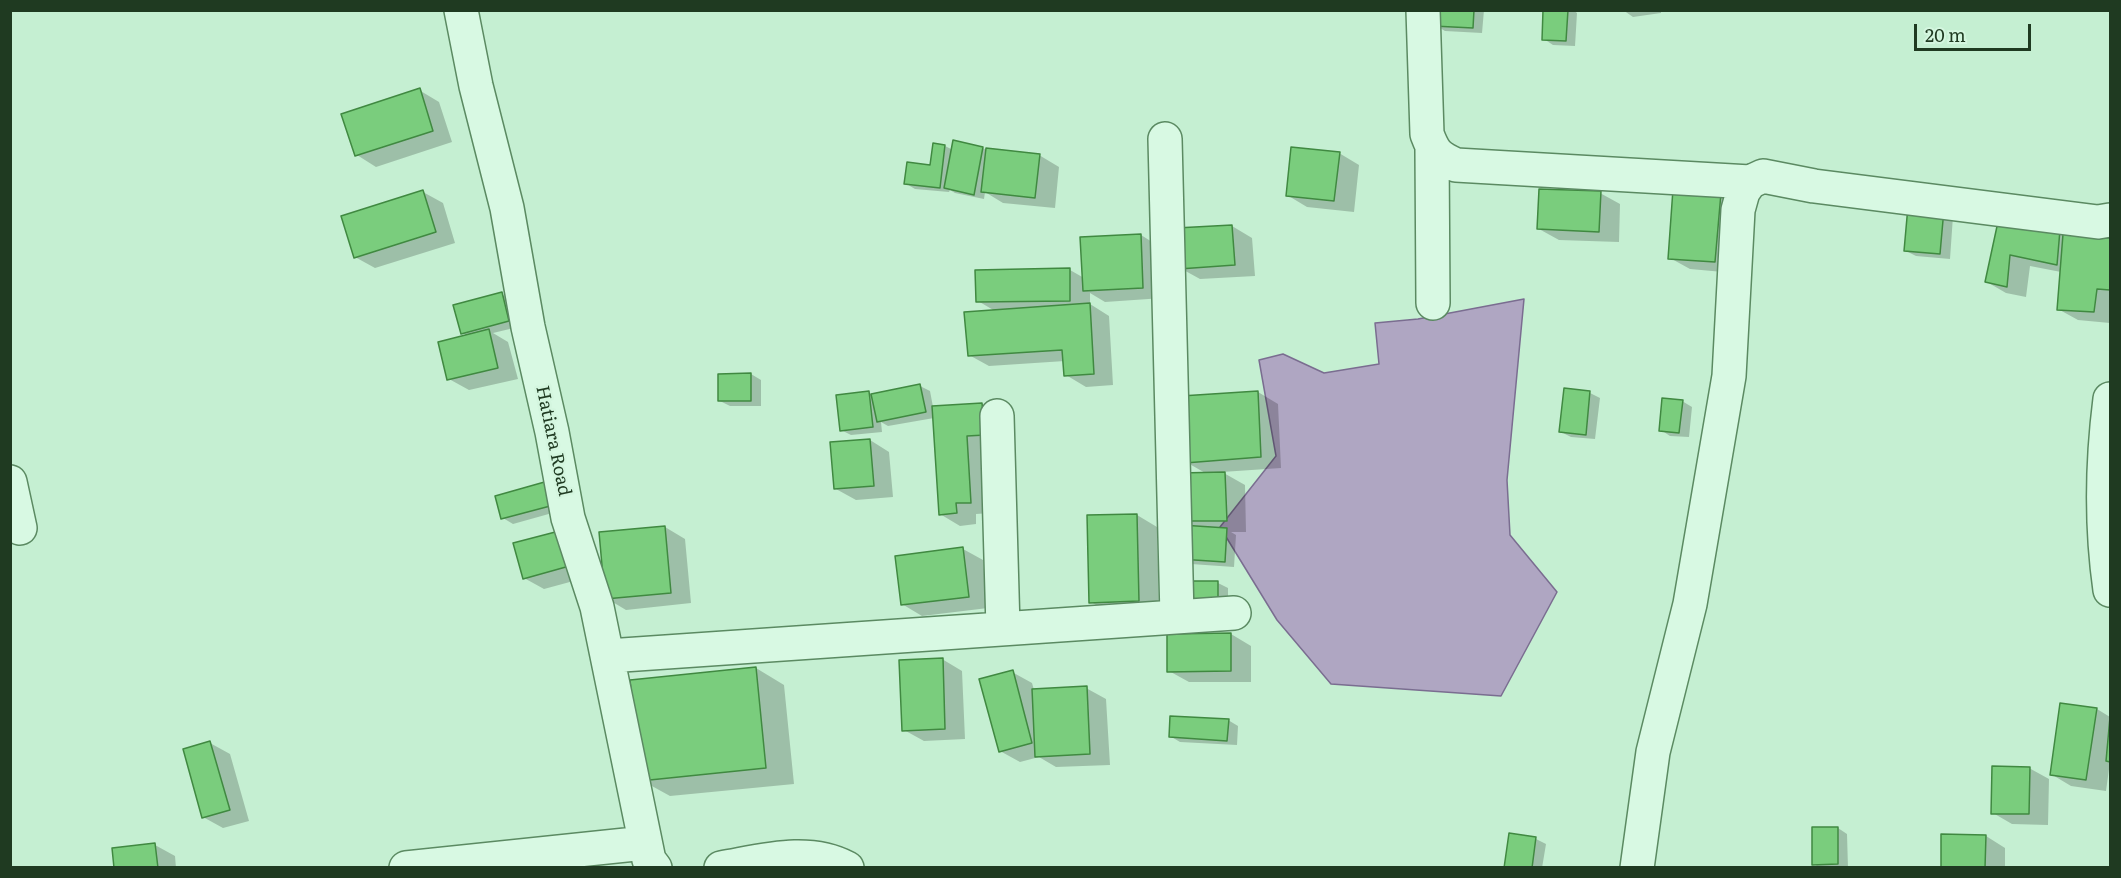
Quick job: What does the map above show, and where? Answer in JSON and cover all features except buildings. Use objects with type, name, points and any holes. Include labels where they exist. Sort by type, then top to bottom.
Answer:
[{"type":"street","name":"Hatiara Road","points":[[461,10],[476,86],[507,208],[528,327],[568,518],[597,607],[650,855]]},
{"type":"street","points":[[1423,10],[1427,134],[1432,150],[1433,303]]},
{"type":"street","points":[[1166,138],[1177,616]]},
{"type":"street","points":[[1432,150],[1456,165],[1750,182],[1763,176],[1814,186],[2098,222],[2110,220]]},
{"type":"street","points":[[1637,867],[1653,752],[1690,604],[1715,464],[1729,376],[1738,210],[1743,192],[1750,182]]},
{"type":"street","points":[[2110,399],[2105,438],[2105,551],[2110,590]]},
{"type":"street","points":[[997,416],[1003,628]]},
{"type":"street","points":[[10,482],[20,528]]},
{"type":"street","points":[[608,656],[1234,613]]},
{"type":"street","points":[[406,867],[650,855]]},
{"type":"street","points":[[721,867],[793,855],[831,859],[847,867]]},
{"type":"shaded area","points":[[1524,299],[1507,480],[1510,535],[1557,592],[1501,696],[1331,684],[1277,620],[1220,527],[1276,456],[1259,360],[1283,354],[1324,373],[1379,364],[1375,323],[1418,319]]}]
